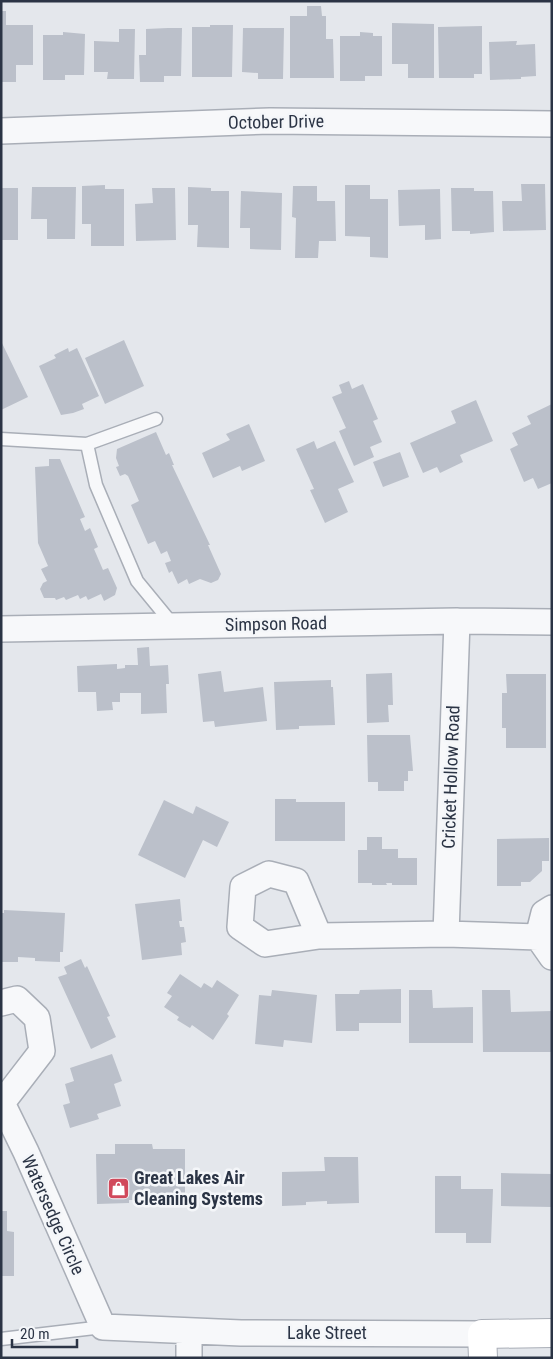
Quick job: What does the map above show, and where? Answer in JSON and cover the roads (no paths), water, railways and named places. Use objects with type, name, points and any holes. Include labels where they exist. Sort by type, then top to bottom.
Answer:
[{"type":"street","name":"October Drive","points":[[1,131],[270,121],[552,124]]},
{"type":"street","name":"Simpson Road","points":[[1,630],[457,621],[552,622]]},
{"type":"street","name":"Cricket Hollow Road","points":[[446,934],[457,621]]},
{"type":"street","points":[[319,936],[446,934],[545,947],[544,913],[552,908]]},
{"type":"street","name":"Watersedge Circle","points":[[1,1003],[17,999],[37,1018],[42,1050],[2,1102],[103,1327]]},
{"type":"street","name":"Lake Street","points":[[103,1327],[483,1346],[552,1333]]},
{"type":"street","points":[[189,1331],[189,1358]]},
{"type":"lane","points":[[1,439],[87,444],[156,419]]},
{"type":"lane","points":[[87,444],[96,485],[137,581],[174,626]]},
{"type":"lane","points":[[1,1339],[103,1327]]},
{"type":"place","name":"Great Lakes Air Cleaning Systems","points":[[118,1188]]}]
